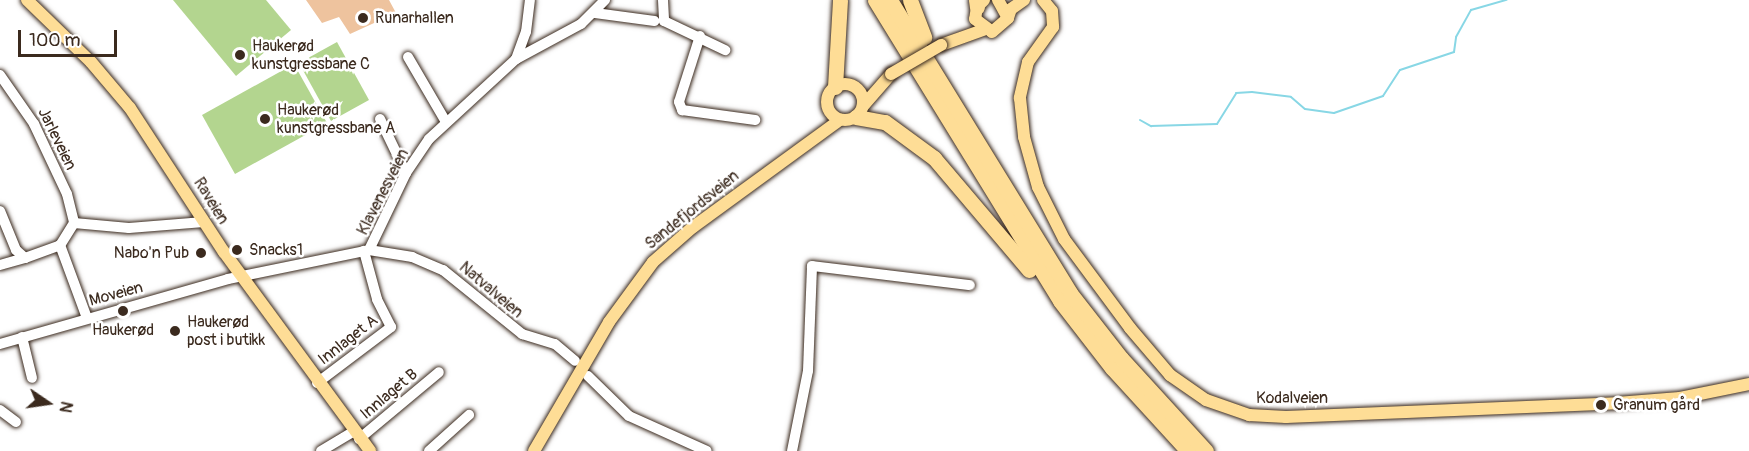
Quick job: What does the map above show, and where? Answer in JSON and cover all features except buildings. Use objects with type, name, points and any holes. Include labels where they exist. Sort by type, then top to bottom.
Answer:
[{"type":"highway","points":[[835,87],[840,0]]},
{"type":"highway","points":[[875,0],[1026,250],[1085,334],[1188,451]]},
{"type":"highway","points":[[890,0],[1070,293],[1129,367],[1206,451]]},
{"type":"highway","points":[[910,0],[920,30],[1070,282],[1070,293]]},
{"type":"highway","points":[[860,112],[885,122],[934,158],[1075,329],[1085,334]]},
{"type":"main road","name":"Raveien","points":[[27,0],[125,102],[241,277],[316,383],[370,451]]},
{"type":"main road","points":[[998,0],[1008,18]]},
{"type":"main road","points":[[835,87],[856,87],[891,74],[941,45],[983,30],[996,31],[1008,18],[1011,9],[1024,0]]},
{"type":"main road","name":"Kodalveien","points":[[1043,0],[1052,11],[1053,27],[1028,62],[1020,98],[1024,137],[1038,187],[1064,239],[1130,328],[1170,375],[1206,400],[1249,415],[1286,417],[1617,403],[1689,396],[1749,384]]},
{"type":"main road","points":[[978,5],[983,30]]},
{"type":"main road","points":[[941,45],[978,5]]},
{"type":"main road","points":[[827,106],[840,120],[860,112],[891,74]]},
{"type":"main road","name":"Sandefjordsveien","points":[[754,182],[816,125],[835,87]]},
{"type":"main road","points":[[856,87],[860,112]]},
{"type":"main road","name":"Sandefjordsveien","points":[[541,450],[590,354],[653,262],[754,182],[840,120]]},
{"type":"street","points":[[516,59],[526,32],[530,0]]},
{"type":"street","name":"Klavenesveien","points":[[367,250],[406,172],[446,122],[516,59],[595,13],[605,0]]},
{"type":"street","points":[[663,0],[664,21],[700,36],[725,50]]},
{"type":"street","points":[[595,13],[654,21]]},
{"type":"street","points":[[700,36],[679,102],[682,110],[755,120]]},
{"type":"street","points":[[408,57],[446,122]]},
{"type":"street","name":"Jarleveien","points":[[0,75],[34,124],[67,194],[74,223]]},
{"type":"street","points":[[380,120],[406,172]]},
{"type":"street","points":[[0,211],[16,250],[25,258]]},
{"type":"street","points":[[0,266],[60,245],[74,223],[129,228],[204,222]]},
{"type":"street","points":[[60,245],[87,318]]},
{"type":"street","name":"Natvalveien","points":[[241,277],[367,250],[412,256],[443,270],[522,334],[555,344],[575,361]]},
{"type":"street","name":"Innlaget A","points":[[316,383],[391,327],[377,299],[367,250]]},
{"type":"street","points":[[792,451],[808,371],[812,266],[970,285]]},
{"type":"street","name":"Moveien","points":[[0,344],[241,277]]},
{"type":"street","points":[[22,337],[32,378]]},
{"type":"street","name":"Innlaget B","points":[[356,436],[439,372]]},
{"type":"street","points":[[588,376],[629,416],[707,451]]},
{"type":"street","points":[[0,410],[16,422]]},
{"type":"street","points":[[429,451],[469,415]]},
{"type":"street","points":[[321,451],[356,436]]},
{"type":"green space","name":"Haukerød kunstgressbane C","points":[[173,0],[266,0],[291,30],[236,76]]},
{"type":"green space","points":[[337,42],[369,100],[331,121],[299,63]]},
{"type":"green space","name":"Haukerød kunstgressbane A","points":[[294,64],[327,123],[235,174],[202,115]]},
{"type":"waterway","points":[[1140,120],[1151,126],[1217,124],[1236,93],[1252,92],[1291,97],[1305,109],[1334,113],[1383,96],[1400,70],[1454,52],[1456,37],[1471,10],[1507,0]]},
{"type":"place","name":"Runarhallen","points":[[363,18]]},
{"type":"place","name":"Haukerød kunstgressbane C","points":[[240,55]]},
{"type":"place","name":"Haukerød kunstgressbane A","points":[[265,119]]},
{"type":"place","name":"Snacks1","points":[[237,250]]},
{"type":"place","name":"Nabo'n Pub","points":[[201,253]]},
{"type":"place","name":"Haukerød","points":[[123,311]]},
{"type":"place","name":"Haukerød post i butikk","points":[[175,331]]},
{"type":"place","name":"Granum gård","points":[[1601,405]]}]
